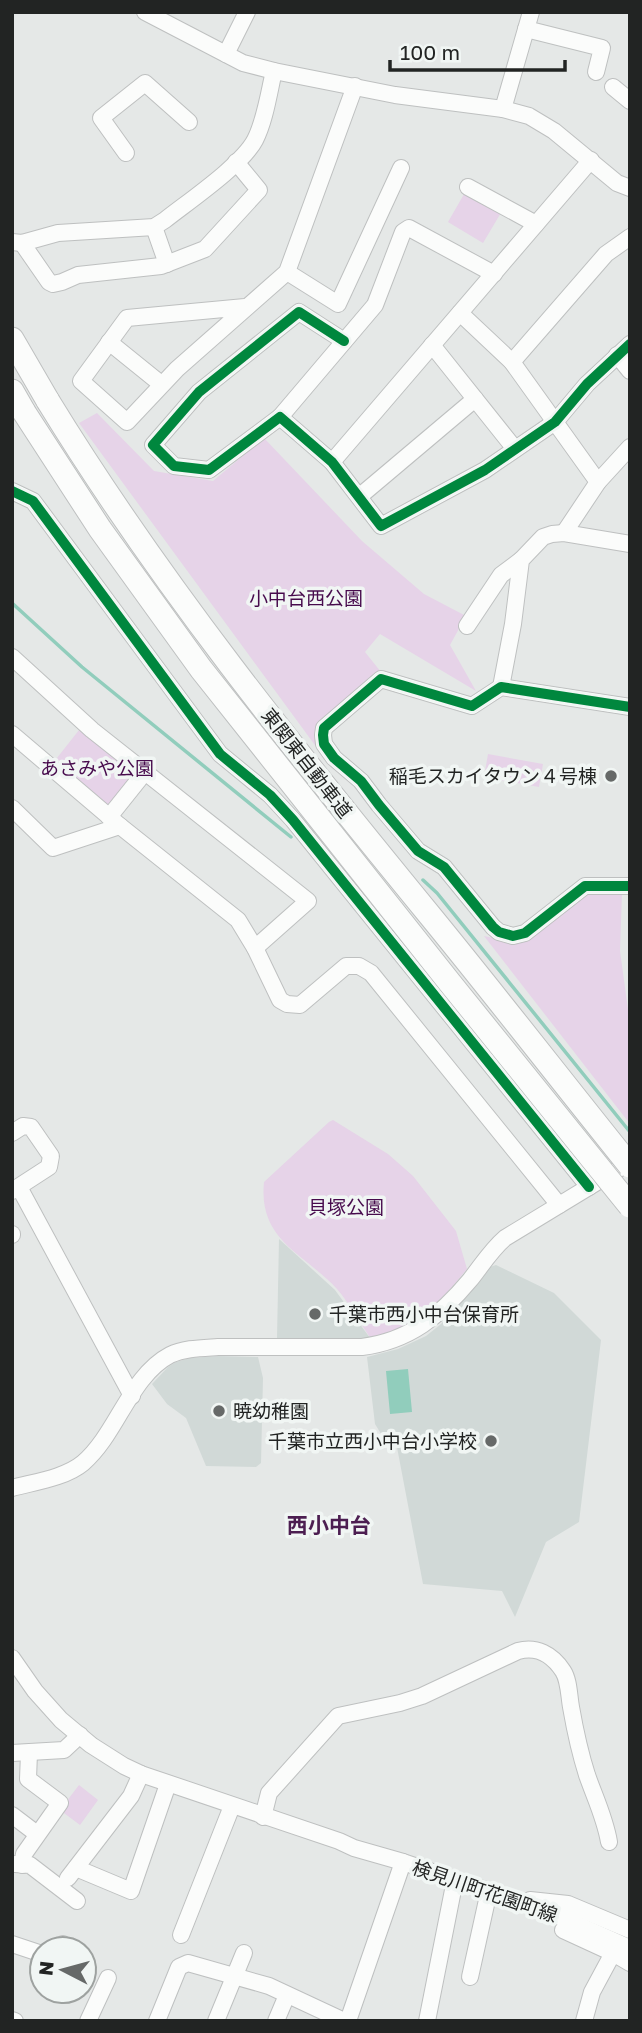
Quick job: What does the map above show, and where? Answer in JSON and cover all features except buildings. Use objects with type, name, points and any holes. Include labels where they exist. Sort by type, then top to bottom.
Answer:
[{"type":"highway","name":"東関東自動車道","points":[[12,339],[48,401],[122,515],[222,654],[335,799],[630,1164]]},
{"type":"highway","name":"東関東自動車道","points":[[12,391],[100,529],[201,669],[630,1206]]},
{"type":"street","points":[[145,12],[243,63],[395,95],[503,109],[529,116],[554,131],[617,183],[630,188]]},
{"type":"street","points":[[226,54],[247,12]]},
{"type":"street","points":[[503,109],[531,12]]},
{"type":"street","points":[[526,29],[603,48],[596,72]]},
{"type":"street","points":[[236,162],[259,190],[205,248],[167,264],[78,275],[53,284],[48,282],[17,243],[58,233],[154,227],[165,220],[236,162],[255,140],[274,71]]},
{"type":"street","points":[[126,153],[101,118],[145,83],[189,122]]},
{"type":"street","points":[[245,307],[127,318],[81,381],[127,422],[162,384],[286,272],[355,86]]},
{"type":"street","points":[[613,87],[630,101]]},
{"type":"street","points":[[332,462],[591,160]]},
{"type":"street","points":[[286,272],[338,304],[401,168]]},
{"type":"street","points":[[468,187],[536,224]]},
{"type":"street","points":[[154,227],[167,264]]},
{"type":"street","points":[[344,341],[299,312],[199,392],[153,445],[174,466],[209,470],[280,417],[375,305],[403,232],[409,228],[494,274]]},
{"type":"street","points":[[513,362],[606,254],[630,237]]},
{"type":"street","points":[[460,313],[513,362],[598,482]]},
{"type":"street","points":[[109,342],[162,384]]},
{"type":"street","points":[[280,417],[332,462],[381,526],[485,470],[555,422],[587,384],[630,344]]},
{"type":"street","points":[[432,345],[515,449]]},
{"type":"street","points":[[617,355],[630,371]]},
{"type":"street","points":[[360,496],[475,399]]},
{"type":"street","points":[[564,533],[598,482],[630,447]]},
{"type":"street","points":[[12,491],[33,501],[220,754],[270,795],[293,820],[589,1187]]},
{"type":"street","points":[[467,626],[501,575],[521,560],[543,537],[564,533],[630,544]]},
{"type":"street","points":[[501,687],[521,560]]},
{"type":"street","points":[[12,657],[92,730],[308,901],[255,948]]},
{"type":"street","points":[[630,707],[501,687],[472,706],[381,679],[324,728],[323,735],[324,744],[334,758],[361,781],[418,850],[444,867],[493,927],[506,935],[525,933],[585,886],[630,886]]},
{"type":"street","points":[[12,734],[115,822],[238,920],[280,1000],[287,1004],[300,1005],[346,966],[359,966],[371,973],[559,1205]]},
{"type":"street","points":[[16,818],[53,848],[115,822],[145,772]]},
{"type":"street","points":[[12,1133],[23,1126],[31,1127],[51,1156],[49,1167],[16,1189],[132,1396]]},
{"type":"street","points":[[12,1488],[67,1472],[83,1463],[100,1444],[143,1378],[178,1352],[218,1347],[362,1347],[382,1345],[418,1329],[444,1309],[470,1280],[492,1249],[505,1238],[630,1164]]},
{"type":"street","points":[[263,1817],[269,1793],[338,1716],[422,1696],[529,1648],[541,1651],[551,1658],[565,1674],[587,1774],[606,1824],[609,1842]]},
{"type":"street","name":"検見川町花園町線","points":[[12,1658],[17,1676],[35,1691],[61,1720],[106,1755],[141,1774],[354,1848],[514,1899],[630,1948]]},
{"type":"street","points":[[12,1753],[64,1751],[80,1735]]},
{"type":"street","points":[[17,1864],[60,1803],[28,1779],[29,1753]]},
{"type":"street","points":[[141,1774],[131,1796],[72,1873],[131,1891],[168,1784]]},
{"type":"street","points":[[181,1935],[232,1806]]},
{"type":"street","points":[[12,1815],[37,1834]]},
{"type":"street","points":[[157,2021],[179,1967],[188,1963],[268,1986],[346,2021],[403,1863]]},
{"type":"street","points":[[17,1864],[30,1865],[77,1901]]},
{"type":"street","points":[[427,2021],[456,1880]]},
{"type":"street","points":[[470,1977],[489,1891]]},
{"type":"street","points":[[514,1899],[568,1904],[630,1930]]},
{"type":"street","points":[[550,1912],[550,1920],[557,1927],[630,1963]]},
{"type":"street","points":[[216,2021],[244,1953]]},
{"type":"street","points":[[584,2021],[592,1992],[613,1953]]},
{"type":"street","points":[[88,2021],[108,1978]]},
{"type":"street","points":[[276,2021],[287,1995]]},
{"type":"shaded area","name":"千葉市西小中台保育所","points":[[279,1239],[335,1290],[370,1338],[355,1341],[277,1338]]},
{"type":"shaded area","name":"千葉市立西小中台小学校","points":[[496,1265],[554,1293],[601,1340],[579,1522],[546,1542],[515,1617],[502,1591],[423,1584],[396,1442],[383,1437],[375,1424],[367,1357],[398,1349],[426,1336],[441,1324],[490,1267]]},
{"type":"shaded area","name":"暁幼稚園","points":[[218,1356],[258,1357],[263,1378],[261,1463],[256,1467],[206,1466],[186,1418],[167,1404],[152,1384],[176,1362]]},
{"type":"shaded area","points":[[408,1369],[412,1412],[390,1414],[386,1371]]},
{"type":"green space","points":[[467,189],[502,211],[483,243],[448,222]]},
{"type":"green space","name":"小中台西公園","points":[[97,413],[154,471],[213,481],[264,438],[362,541],[424,594],[466,616],[450,645],[476,691],[380,634],[365,652],[381,672],[323,718],[317,748],[79,423]]},
{"type":"green space","name":"あさみや公園","points":[[83,725],[142,773],[111,811],[53,763]]},
{"type":"green space","points":[[488,754],[543,764],[539,787],[484,777]]},
{"type":"green space","points":[[589,891],[622,893],[620,951],[630,1024],[630,1124],[484,936],[508,941]]},
{"type":"green space","name":"貝塚公園","points":[[333,1120],[388,1154],[413,1176],[456,1231],[467,1269],[437,1305],[396,1333],[371,1339],[337,1289],[276,1232],[268,1219],[264,1202],[264,1182]]},
{"type":"green space","points":[[79,1785],[98,1800],[80,1825],[60,1810]]},
{"type":"waterway","points":[[12,603],[82,667],[291,837]]},
{"type":"waterway","points":[[423,880],[437,893],[630,1132]]},
{"type":"cycle path","points":[[344,341],[299,312],[199,392],[153,445],[174,466],[209,470],[280,417],[332,462],[381,526],[485,470],[555,422],[587,384],[630,344]]},
{"type":"cycle path","points":[[12,491],[33,501],[220,754],[270,795],[293,820],[589,1187]]},
{"type":"cycle path","points":[[630,707],[501,687],[472,706],[381,679],[324,728],[323,735],[324,744],[334,758],[361,781],[418,851],[444,867],[499,932],[513,936],[525,933],[585,886],[630,886]]},
{"type":"place","name":"稲毛スカイタウン４号棟","points":[[611,776]]},
{"type":"place","name":"千葉市西小中台保育所","points":[[315,1314]]},
{"type":"place","name":"暁幼稚園","points":[[219,1411]]},
{"type":"place","name":"千葉市立西小中台小学校","points":[[491,1441]]},
{"type":"district","name":"西小中台","points":[[329,1526]]}]
